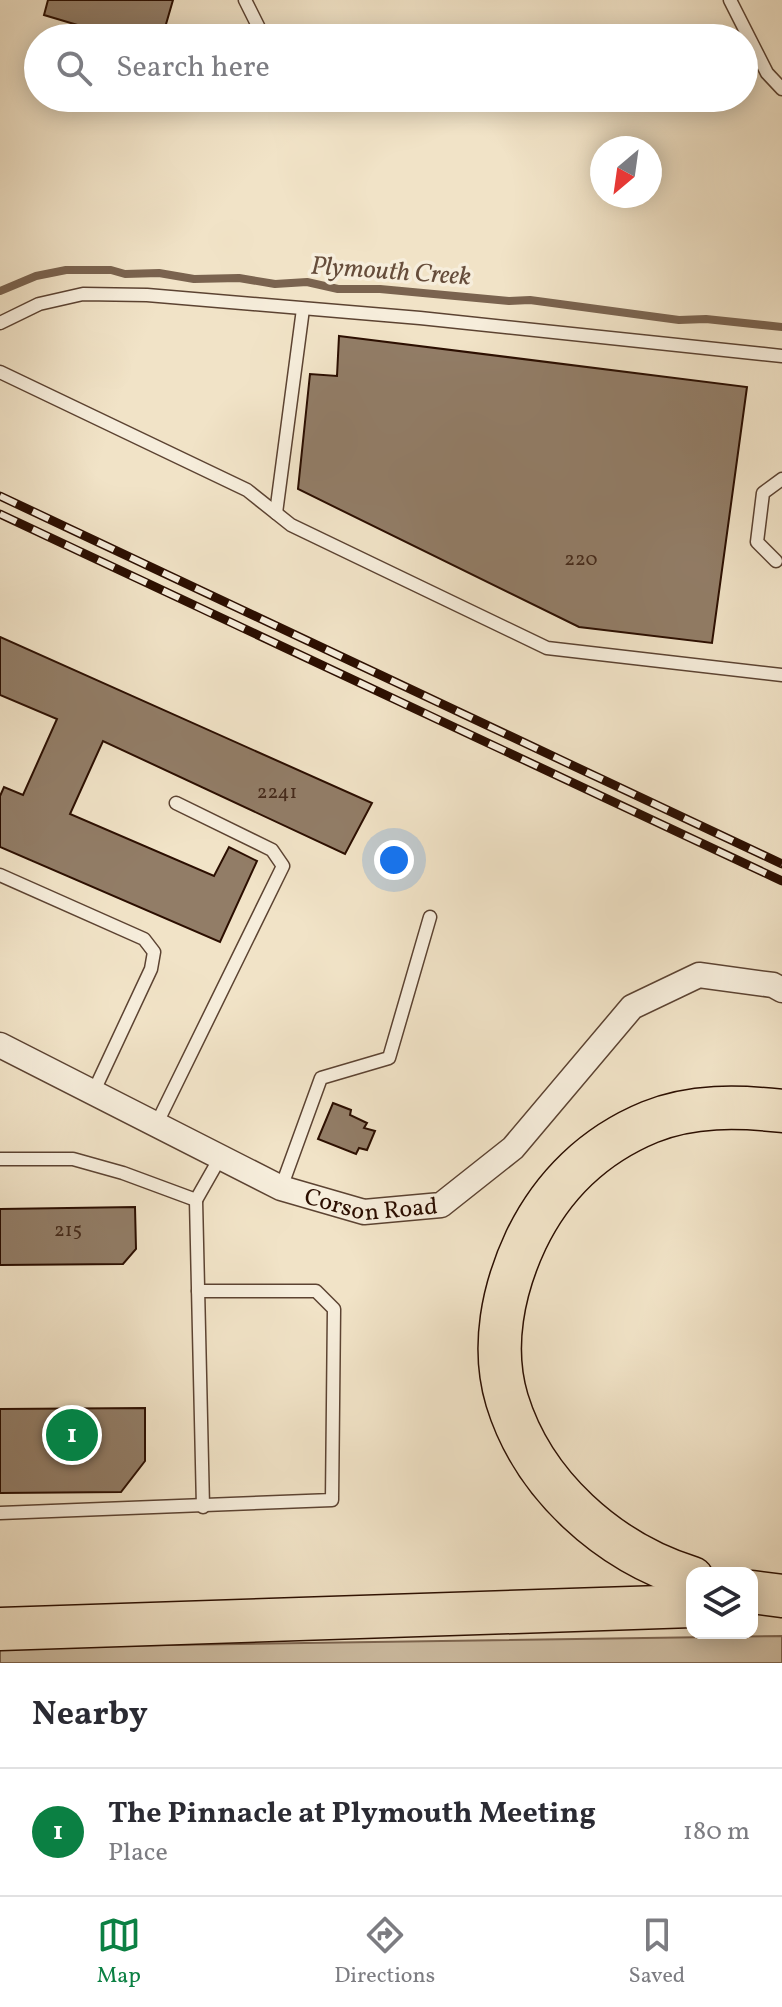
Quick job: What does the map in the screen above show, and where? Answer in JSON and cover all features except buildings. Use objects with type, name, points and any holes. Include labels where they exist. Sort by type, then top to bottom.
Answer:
[{"type":"highway","points":[[686,1576],[642,1558],[612,1540],[580,1515],[546,1478],[519,1430],[506,1399],[500,1354],[505,1299],[519,1254],[535,1222],[558,1186],[587,1159],[652,1121],[697,1110],[741,1106],[782,1111]]},
{"type":"highway","points":[[758,1593],[782,1596]]},
{"type":"highway","points":[[758,1605],[782,1604]]},
{"type":"highway","points":[[0,1629],[686,1606]]},
{"type":"street","name":"Corson Road","points":[[0,1045],[281,1188],[364,1212],[441,1205],[513,1148],[632,1007],[699,975],[773,985],[782,990]]},
{"type":"lane","points":[[245,0],[257,24]]},
{"type":"lane","points":[[730,0],[742,24]]},
{"type":"lane","points":[[758,55],[767,73],[782,89]]},
{"type":"lane","points":[[0,323],[39,304],[83,294],[147,295],[420,318],[782,356]]},
{"type":"lane","points":[[276,513],[303,309]]},
{"type":"lane","points":[[0,372],[247,490],[291,525],[547,648],[760,670],[782,675]]},
{"type":"lane","points":[[776,561],[757,542],[763,493],[782,479]]},
{"type":"lane","points":[[156,1125],[283,866],[272,850],[176,803]]},
{"type":"lane","points":[[0,875],[144,939],[154,952],[151,969],[93,1093]]},
{"type":"lane","points":[[281,1188],[321,1078],[389,1058],[430,917]]},
{"type":"lane","points":[[203,1507],[196,1200],[221,1156]]},
{"type":"lane","points":[[0,1159],[73,1159],[123,1173],[196,1200]]},
{"type":"lane","points":[[0,1513],[332,1500],[334,1309],[316,1291],[198,1291]]},
{"type":"shaded area","points":[[758,1636],[782,1636],[782,1663],[0,1663],[0,1650],[31,1647],[758,1639]]},
{"type":"waterway","name":"Plymouth Creek","points":[[0,291],[36,276],[66,270],[111,270],[125,274],[159,273],[194,279],[239,278],[275,284],[307,282],[338,289],[380,289],[509,301],[530,300],[679,320],[706,319],[782,327]]},
{"type":"railway","points":[[0,496],[782,864]]},
{"type":"railway","points":[[0,514],[782,881]]},
{"type":"place","name":"The Pinnacle at Plymouth Meeting","points":[[72,1435]]}]
